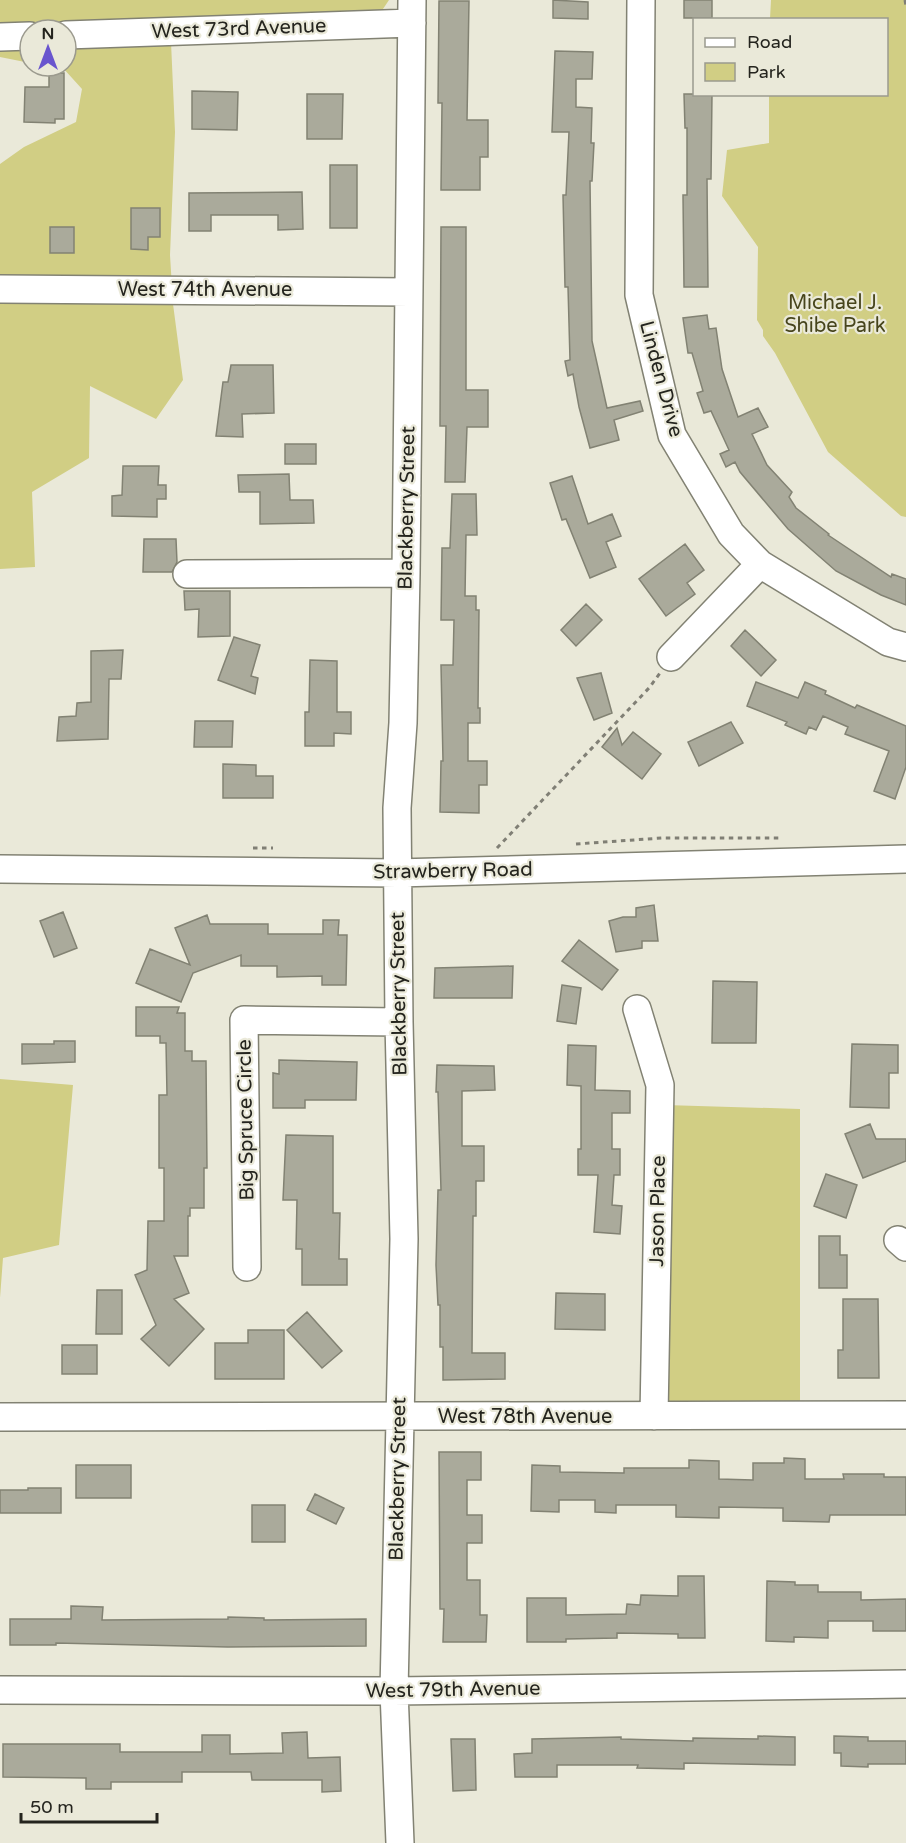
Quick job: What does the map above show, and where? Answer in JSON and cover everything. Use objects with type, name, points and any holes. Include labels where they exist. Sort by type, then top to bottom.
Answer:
[{"type":"street","name":"Linden Drive","points":[[641,0],[639,295],[672,435],[731,534],[760,564],[888,642],[906,647]]},
{"type":"street","name":"West 73rd Avenue","points":[[78,34],[412,12]]},
{"type":"street","name":"Blackberry Street","points":[[400,1843],[394,1692],[404,1239],[397,808],[403,723],[406,573],[412,12]]},
{"type":"street","points":[[0,37],[18,36]]},
{"type":"street","name":"West 74th Avenue","points":[[0,289],[409,292]]},
{"type":"street","points":[[671,657],[760,564]]},
{"type":"street","points":[[187,574],[406,573]]},
{"type":"street","name":"Strawberry Road","points":[[0,868],[397,873],[906,859]]},
{"type":"street","name":"Jason Place","points":[[637,1009],[660,1085],[654,1416]]},
{"type":"street","name":"Big Spruce Circle","points":[[247,1267],[244,1020],[399,1022]]},
{"type":"street","name":"West 78th Avenue","points":[[0,1417],[399,1418],[906,1415]]},
{"type":"street","name":"West 79th Avenue","points":[[0,1690],[394,1692],[906,1684]]},
{"type":"path","points":[[905,0],[906,6]]},
{"type":"path","points":[[491,852],[649,688],[671,657]]},
{"type":"path","points":[[567,844],[662,838],[790,838]]},
{"type":"path","points":[[249,848],[260,846],[283,848]]},
{"type":"path","points":[[496,849],[508,848]]},
{"type":"green space","points":[[0,0],[389,0],[381,12],[171,42],[175,132],[170,255],[173,304],[183,380],[156,419],[90,386],[89,458],[32,492],[35,567],[0,569],[0,164],[24,147],[76,122],[82,89],[72,78],[78,78],[78,18],[18,18],[18,61],[0,57]]},
{"type":"green space","name":"Michael J. Shibe Park","points":[[771,0],[906,0],[906,517],[901,516],[828,452],[775,353],[763,336],[763,330],[757,320],[758,247],[722,196],[727,150],[769,143],[769,96],[888,96],[888,18],[770,18]]},
{"type":"green space","points":[[0,1079],[73,1085],[59,1245],[3,1258],[0,1298]]},
{"type":"green space","points":[[665,1105],[800,1109],[800,1403],[661,1404]]},
{"type":"building","points":[[553,0],[588,2],[588,19],[553,18]]},
{"type":"building","points":[[684,0],[712,0],[712,18],[684,18]]},
{"type":"building","points":[[439,1],[469,1],[467,120],[488,120],[488,157],[480,157],[480,190],[441,190],[442,103],[438,103]]},
{"type":"building","points":[[555,51],[593,52],[592,79],[576,79],[576,107],[592,108],[591,143],[594,143],[592,181],[590,181],[592,341],[607,408],[640,401],[643,411],[614,420],[619,440],[590,448],[573,374],[568,376],[565,361],[570,360],[568,287],[565,287],[563,195],[566,195],[569,132],[552,132]]},
{"type":"building","points":[[49,78],[64,78],[64,119],[55,119],[55,123],[24,122],[25,87],[49,87]]},
{"type":"building","points":[[192,91],[238,92],[237,130],[192,129]]},
{"type":"building","points":[[307,94],[343,94],[342,139],[307,139]]},
{"type":"building","points":[[684,94],[712,96],[711,179],[707,179],[708,287],[684,287],[683,195],[687,195],[687,128],[685,128]]},
{"type":"building","points":[[330,165],[357,165],[357,228],[330,228]]},
{"type":"building","points":[[302,192],[303,229],[278,230],[278,215],[211,215],[211,231],[189,231],[189,193]]},
{"type":"building","points":[[131,208],[160,208],[160,237],[148,237],[148,250],[131,249]]},
{"type":"building","points":[[50,227],[74,227],[74,253],[50,253]]},
{"type":"building","points":[[441,227],[466,227],[466,390],[488,390],[488,427],[467,427],[465,482],[445,482],[446,426],[440,426]]},
{"type":"building","points":[[707,315],[709,329],[716,328],[722,369],[738,417],[758,408],[768,427],[752,434],[767,465],[792,492],[789,497],[796,508],[828,535],[891,577],[892,574],[906,579],[906,605],[881,595],[836,571],[788,529],[740,472],[735,462],[726,467],[720,454],[729,450],[711,411],[704,413],[697,393],[703,391],[692,353],[688,353],[683,318]]},
{"type":"building","points":[[231,365],[273,365],[274,413],[242,414],[243,437],[216,436],[223,382],[228,382]]},
{"type":"building","points":[[285,444],[316,444],[316,464],[285,464]]},
{"type":"building","points":[[123,466],[159,466],[158,485],[166,485],[166,499],[157,499],[157,517],[112,516],[112,496],[122,495]]},
{"type":"building","points":[[289,474],[290,500],[313,500],[314,523],[260,524],[260,492],[239,492],[238,475]]},
{"type":"building","points":[[572,476],[588,524],[612,514],[621,536],[606,542],[616,567],[590,578],[566,519],[562,520],[550,483]]},
{"type":"building","points":[[452,494],[476,494],[477,535],[466,535],[465,596],[476,596],[476,610],[479,610],[478,708],[480,708],[480,723],[468,723],[468,761],[487,761],[487,785],[479,785],[479,813],[440,812],[441,761],[443,761],[441,665],[453,665],[454,620],[441,620],[442,548],[450,548]]},
{"type":"building","points":[[144,539],[176,539],[177,562],[172,572],[143,572]]},
{"type":"building","points":[[685,544],[704,570],[687,583],[695,594],[666,616],[639,579]]},
{"type":"building","points":[[184,591],[230,591],[230,636],[198,637],[199,609],[185,610]]},
{"type":"building","points":[[586,604],[602,620],[576,646],[561,630]]},
{"type":"building","points":[[745,630],[776,660],[761,676],[731,646]]},
{"type":"building","points":[[234,637],[260,645],[251,676],[258,678],[255,694],[218,680]]},
{"type":"building","points":[[123,650],[121,679],[109,679],[108,739],[57,741],[59,717],[76,716],[77,703],[91,702],[91,651]]},
{"type":"building","points":[[310,660],[337,661],[337,712],[351,712],[351,734],[334,733],[334,746],[305,746],[305,712],[309,712]]},
{"type":"building","points":[[601,673],[612,713],[594,720],[577,678]]},
{"type":"building","points":[[756,682],[798,698],[805,682],[855,708],[857,705],[906,726],[906,767],[895,799],[874,791],[889,751],[845,734],[848,727],[823,716],[816,730],[809,727],[806,734],[785,725],[787,722],[747,706]]},
{"type":"building","points":[[195,721],[233,721],[232,747],[194,747]]},
{"type":"building","points":[[731,722],[743,743],[699,766],[688,742]]},
{"type":"building","points":[[617,728],[622,745],[633,732],[661,754],[642,779],[602,747]]},
{"type":"building","points":[[223,764],[256,765],[256,776],[273,776],[273,798],[223,798]]},
{"type":"building","points":[[654,905],[658,941],[642,941],[642,948],[616,952],[609,921],[623,917],[636,917],[636,908]]},
{"type":"building","points":[[63,912],[77,948],[54,957],[40,921]]},
{"type":"building","points":[[207,915],[210,924],[268,924],[268,934],[323,934],[323,920],[339,920],[338,935],[347,935],[346,985],[322,985],[322,976],[277,977],[277,966],[241,966],[241,955],[193,973],[181,1002],[136,983],[150,949],[190,965],[175,928]]},
{"type":"building","points":[[579,940],[618,970],[602,990],[562,961]]},
{"type":"building","points":[[513,966],[512,998],[434,998],[435,968]]},
{"type":"building","points":[[713,981],[757,982],[756,1043],[712,1043]]},
{"type":"building","points":[[562,985],[581,988],[576,1024],[557,1021]]},
{"type":"building","points":[[136,1007],[179,1007],[177,1013],[185,1013],[185,1051],[192,1051],[192,1061],[206,1061],[207,1168],[204,1168],[204,1208],[190,1208],[188,1256],[174,1256],[189,1293],[174,1299],[204,1329],[169,1366],[141,1339],[156,1325],[135,1275],[147,1270],[148,1221],[164,1221],[164,1168],[159,1168],[159,1095],[167,1095],[166,1043],[160,1043],[160,1036],[136,1036]]},
{"type":"building","points":[[54,1041],[75,1041],[75,1062],[22,1064],[22,1044],[54,1044]]},
{"type":"building","points":[[852,1044],[898,1045],[898,1073],[889,1073],[889,1108],[850,1107]]},
{"type":"building","points":[[568,1045],[596,1046],[595,1090],[630,1091],[630,1113],[612,1113],[612,1149],[620,1149],[620,1175],[614,1175],[612,1205],[622,1206],[620,1234],[594,1232],[598,1175],[578,1175],[578,1149],[581,1149],[581,1086],[567,1085]]},
{"type":"building","points":[[279,1060],[357,1062],[356,1100],[305,1100],[305,1108],[273,1108],[273,1073],[279,1074]]},
{"type":"building","points":[[437,1065],[494,1066],[495,1090],[462,1091],[462,1146],[484,1146],[484,1181],[476,1181],[476,1216],[473,1216],[472,1353],[505,1353],[505,1379],[443,1380],[443,1347],[440,1347],[440,1305],[438,1305],[436,1265],[438,1190],[441,1190],[438,1092],[436,1092]]},
{"type":"building","points":[[870,1124],[876,1139],[906,1139],[906,1161],[863,1178],[845,1134]]},
{"type":"building","points":[[286,1135],[333,1136],[333,1213],[340,1213],[339,1259],[347,1259],[347,1285],[302,1285],[302,1249],[296,1249],[297,1200],[283,1200]]},
{"type":"building","points":[[826,1174],[857,1185],[846,1218],[814,1206]]},
{"type":"building","points":[[819,1236],[840,1236],[840,1255],[847,1255],[847,1288],[819,1288]]},
{"type":"building","points":[[97,1290],[122,1290],[122,1334],[96,1334]]},
{"type":"building","points":[[556,1293],[605,1294],[605,1330],[555,1329]]},
{"type":"building","points":[[843,1299],[878,1299],[879,1378],[838,1378],[838,1350],[843,1350]]},
{"type":"building","points":[[307,1312],[342,1351],[322,1368],[287,1330]]},
{"type":"building","points":[[248,1330],[284,1330],[284,1379],[215,1379],[215,1343],[248,1343]]},
{"type":"building","points":[[62,1345],[97,1345],[97,1374],[62,1374]]},
{"type":"building","points":[[439,1452],[481,1452],[481,1480],[467,1480],[467,1515],[482,1515],[482,1543],[467,1543],[467,1580],[480,1580],[480,1615],[487,1615],[486,1642],[443,1642],[444,1609],[440,1609]]},
{"type":"building","points":[[784,1458],[805,1459],[805,1479],[844,1479],[843,1474],[884,1474],[884,1477],[906,1477],[906,1515],[830,1515],[829,1522],[783,1521],[783,1508],[719,1507],[719,1518],[676,1517],[676,1505],[616,1505],[616,1513],[595,1512],[595,1500],[559,1500],[559,1512],[531,1511],[532,1465],[560,1466],[560,1472],[624,1473],[624,1468],[689,1468],[689,1460],[719,1461],[719,1479],[753,1480],[753,1463],[784,1463]]},
{"type":"building","points":[[76,1465],[131,1465],[131,1498],[76,1498]]},
{"type":"building","points":[[28,1488],[61,1488],[61,1513],[0,1513],[0,1490],[28,1490]]},
{"type":"building","points":[[315,1494],[344,1508],[336,1524],[307,1510]]},
{"type":"building","points":[[252,1505],[285,1505],[285,1542],[252,1542]]},
{"type":"building","points":[[678,1576],[704,1576],[705,1638],[678,1638],[678,1634],[617,1633],[617,1638],[527,1642],[527,1598],[566,1598],[566,1615],[626,1614],[627,1604],[640,1605],[641,1595],[678,1596]]},
{"type":"building","points":[[767,1581],[818,1585],[818,1592],[861,1592],[861,1600],[906,1599],[906,1631],[873,1631],[873,1621],[828,1621],[828,1638],[794,1637],[794,1642],[766,1641]]},
{"type":"building","points":[[71,1606],[103,1607],[102,1620],[228,1619],[228,1617],[264,1618],[264,1620],[366,1619],[366,1646],[228,1647],[56,1643],[56,1645],[10,1645],[10,1619],[71,1619]]},
{"type":"building","points":[[307,1732],[308,1758],[340,1757],[341,1791],[322,1792],[322,1780],[252,1780],[251,1772],[182,1772],[182,1782],[111,1782],[111,1789],[86,1789],[86,1778],[3,1777],[3,1744],[120,1744],[120,1752],[202,1752],[202,1735],[230,1735],[230,1754],[283,1753],[282,1733]]},
{"type":"building","points":[[758,1736],[795,1737],[795,1765],[684,1763],[684,1769],[637,1768],[638,1765],[557,1765],[557,1777],[515,1777],[514,1754],[532,1753],[532,1739],[621,1737],[621,1739],[693,1741],[693,1738],[758,1739]]},
{"type":"building","points":[[834,1736],[868,1737],[868,1741],[906,1741],[906,1764],[868,1764],[868,1767],[841,1766],[841,1753],[834,1753]]},
{"type":"building","points":[[451,1739],[475,1739],[476,1790],[453,1791]]}]
